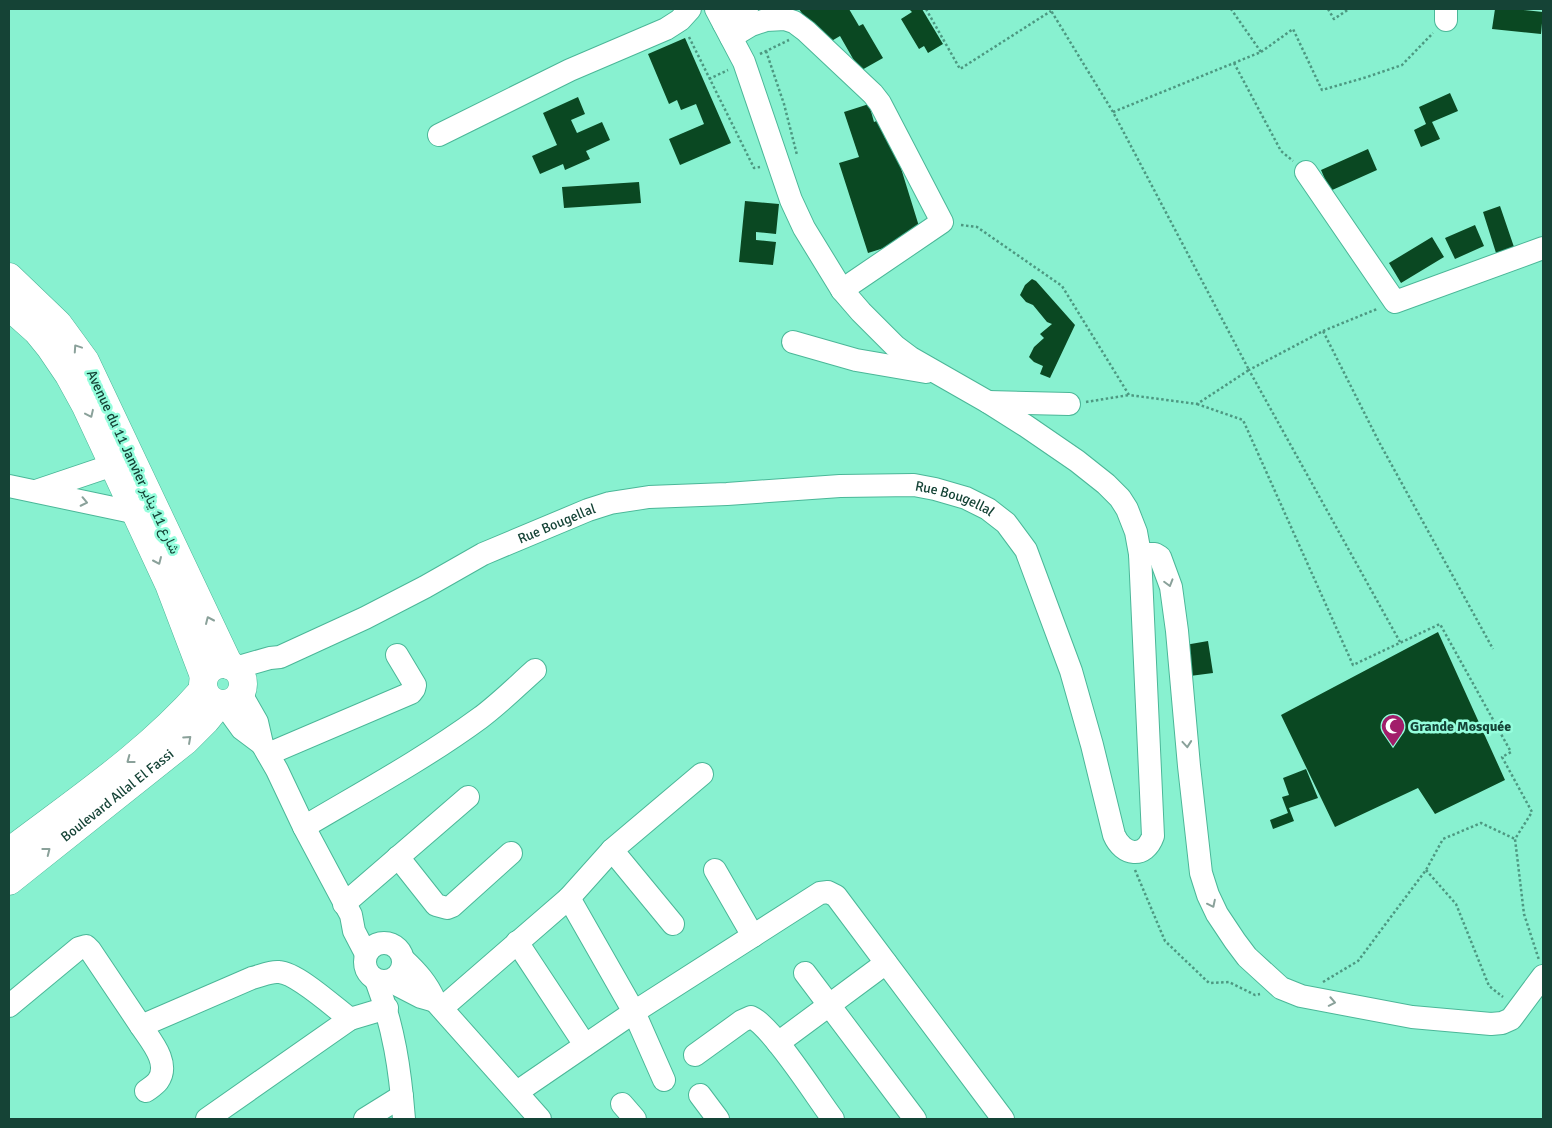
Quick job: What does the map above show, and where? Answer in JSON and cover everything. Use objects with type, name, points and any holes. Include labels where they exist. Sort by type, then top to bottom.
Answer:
[{"type":"main road","name":"Avenue du 11 Janvier شارع 11 يناير","points":[[9,277],[58,324],[85,361],[123,463],[225,686]]},
{"type":"main road","name":"Avenue du 11 Janvier شارع 11 يناير","points":[[9,306],[37,331],[60,360],[86,406],[123,463],[137,514],[168,584],[225,686]]},
{"type":"main road","name":"Boulevard Allal El Fassi","points":[[9,852],[141,752],[170,726],[225,686]]},
{"type":"main road","name":"Boulevard Allal El Fassi","points":[[9,881],[185,741],[206,720],[225,686]]},
{"type":"street","points":[[439,135],[570,70],[666,29],[680,20],[690,9]]},
{"type":"street","points":[[724,23],[747,9]]},
{"type":"street","points":[[724,23],[751,25],[775,19],[794,22],[806,31],[867,88],[880,103],[942,222],[842,290]]},
{"type":"street","points":[[724,23],[744,62],[791,200],[804,228],[842,290],[895,346],[938,375],[988,402],[1077,461],[1120,498],[1132,520],[1140,562],[1153,836],[1148,846],[1141,851],[1125,851]]},
{"type":"street","points":[[1306,172],[1394,302],[1543,248]]},
{"type":"street","points":[[793,342],[856,360],[938,375]]},
{"type":"street","points":[[988,402],[1069,404]]},
{"type":"street","points":[[36,491],[123,463]]},
{"type":"street","name":"Rue Bougellal","points":[[225,686],[280,657],[365,618],[483,554],[588,510],[610,503],[649,497],[840,486],[914,485],[966,498],[988,509],[1006,523],[1026,550],[1072,671],[1114,836],[1118,845],[1125,851]]},
{"type":"street","points":[[9,486],[137,514]]},
{"type":"street","points":[[1140,562],[1155,554],[1160,557],[1171,587],[1201,873],[1204,886],[1217,914],[1247,957],[1291,992],[1412,1017],[1491,1024],[1502,1023],[1511,1019],[1542,970]]},
{"type":"street","points":[[265,749],[411,693],[415,685],[397,655]]},
{"type":"street","points":[[304,827],[394,774],[482,717],[535,670]]},
{"type":"street","name":"Avenue du 11 Janvier شارع 11 يناير","points":[[225,686],[242,728],[265,749],[347,909],[354,931],[366,954]]},
{"type":"street","points":[[439,1004],[569,898],[612,850],[702,774]]},
{"type":"street","points":[[347,909],[398,857],[468,797]]},
{"type":"street","points":[[612,850],[673,924]]},
{"type":"street","points":[[398,857],[436,905],[447,908],[452,906],[511,853]]},
{"type":"street","points":[[715,870],[753,936]]},
{"type":"street","points":[[517,1092],[634,1012],[820,893],[828,892],[836,896],[1003,1119]]},
{"type":"street","points":[[569,898],[634,1012],[664,1080]]},
{"type":"street","name":"Avenue du 11 Janvier شارع 11 يناير","points":[[347,909],[365,922],[385,943]]},
{"type":"street","points":[[517,942],[585,1045]]},
{"type":"street","points":[[383,980],[400,972],[403,960],[397,948],[385,943],[377,944],[370,948],[366,954],[364,966],[371,977],[383,980],[439,1004]]},
{"type":"street","points":[[9,1006],[79,948],[86,946],[160,1055],[163,1072],[158,1081],[146,1091]]},
{"type":"street","points":[[403,960],[420,974],[439,1004],[540,1119]]},
{"type":"street","points":[[778,1043],[886,963]]},
{"type":"street","points":[[141,1026],[270,972],[287,973],[314,990],[350,1018]]},
{"type":"street","points":[[805,973],[915,1119]]},
{"type":"street","points":[[383,980],[386,1008],[397,1052],[404,1119]]},
{"type":"street","points":[[207,1119],[350,1018],[386,1008]]},
{"type":"street","points":[[695,1055],[742,1021],[751,1018],[758,1020],[778,1043],[833,1119]]},
{"type":"street","points":[[700,1095],[718,1119]]},
{"type":"street","points":[[365,1119],[402,1096]]},
{"type":"path","points":[[926,9],[960,69],[1051,10],[1113,112],[1249,370],[1400,643]]},
{"type":"path","points":[[1231,9],[1261,52]]},
{"type":"path","points":[[1328,9],[1334,19],[1349,9]]},
{"type":"path","points":[[1113,112],[1261,52],[1293,28],[1322,90],[1367,77],[1402,65],[1446,14]]},
{"type":"path","points":[[1234,63],[1281,151],[1306,172]]},
{"type":"path","points":[[942,222],[977,227],[1062,286],[1129,395]]},
{"type":"path","points":[[1197,404],[1249,370],[1323,331],[1394,302]]},
{"type":"path","points":[[1323,331],[1379,442],[1493,649]]},
{"type":"path","points":[[1069,404],[1129,395],[1197,404],[1243,420],[1354,665],[1440,624],[1511,752],[1502,757],[1532,812],[1515,840],[1524,914],[1542,970]]},
{"type":"path","points":[[1125,851],[1143,886],[1165,941],[1209,982],[1229,982],[1256,995],[1291,992],[1358,961],[1426,870],[1443,839],[1481,823],[1515,840]]},
{"type":"path","points":[[1426,870],[1456,904],[1489,986],[1518,1009]]},
{"type":"building","points":[[799,9],[849,9],[859,26],[863,24],[883,58],[860,71],[840,36],[823,46]]},
{"type":"building","points":[[909,9],[922,9],[943,44],[928,53],[924,46],[919,49],[901,19],[912,12]]},
{"type":"building","points":[[1495,9],[1543,12],[1541,34],[1492,29]]},
{"type":"building","points":[[685,38],[731,143],[680,165],[669,139],[704,124],[696,104],[681,110],[677,100],[669,104],[648,54]]},
{"type":"building","points":[[1450,93],[1458,111],[1432,122],[1440,139],[1421,147],[1414,130],[1426,124],[1419,107]]},
{"type":"building","points":[[578,97],[585,114],[571,120],[577,133],[602,122],[610,140],[586,151],[590,159],[565,170],[563,164],[540,174],[532,156],[557,145],[543,113]]},
{"type":"building","points":[[869,104],[874,122],[879,120],[885,138],[891,136],[922,236],[868,253],[839,163],[859,157],[844,112]]},
{"type":"building","points":[[1368,149],[1377,170],[1330,191],[1321,170]]},
{"type":"building","points":[[639,182],[641,203],[564,208],[562,187]]},
{"type":"building","points":[[745,201],[779,204],[776,234],[756,232],[756,240],[776,242],[773,265],[739,262]]},
{"type":"building","points":[[1500,206],[1514,247],[1496,253],[1483,212]]},
{"type":"building","points":[[1475,225],[1484,246],[1455,259],[1445,238]]},
{"type":"building","points":[[1432,237],[1444,257],[1401,283],[1389,263]]},
{"type":"building","points":[[1032,279],[1036,281],[1075,325],[1050,378],[1040,374],[1043,366],[1034,362],[1029,357],[1034,347],[1044,338],[1040,334],[1052,324],[1047,322],[1033,305],[1026,302],[1020,295],[1025,285]]},
{"type":"building","name":"Grande Mosquée","points":[[1438,632],[1505,780],[1435,814],[1418,788],[1335,827],[1281,715]]},
{"type":"building","points":[[1208,641],[1213,673],[1190,676],[1185,645]]},
{"type":"building","points":[[1306,769],[1318,798],[1289,808],[1294,821],[1273,829],[1270,820],[1288,813],[1282,797],[1289,795],[1283,778]]},
{"type":"place","name":"Grande Mosquée","points":[[1393,747]]}]
